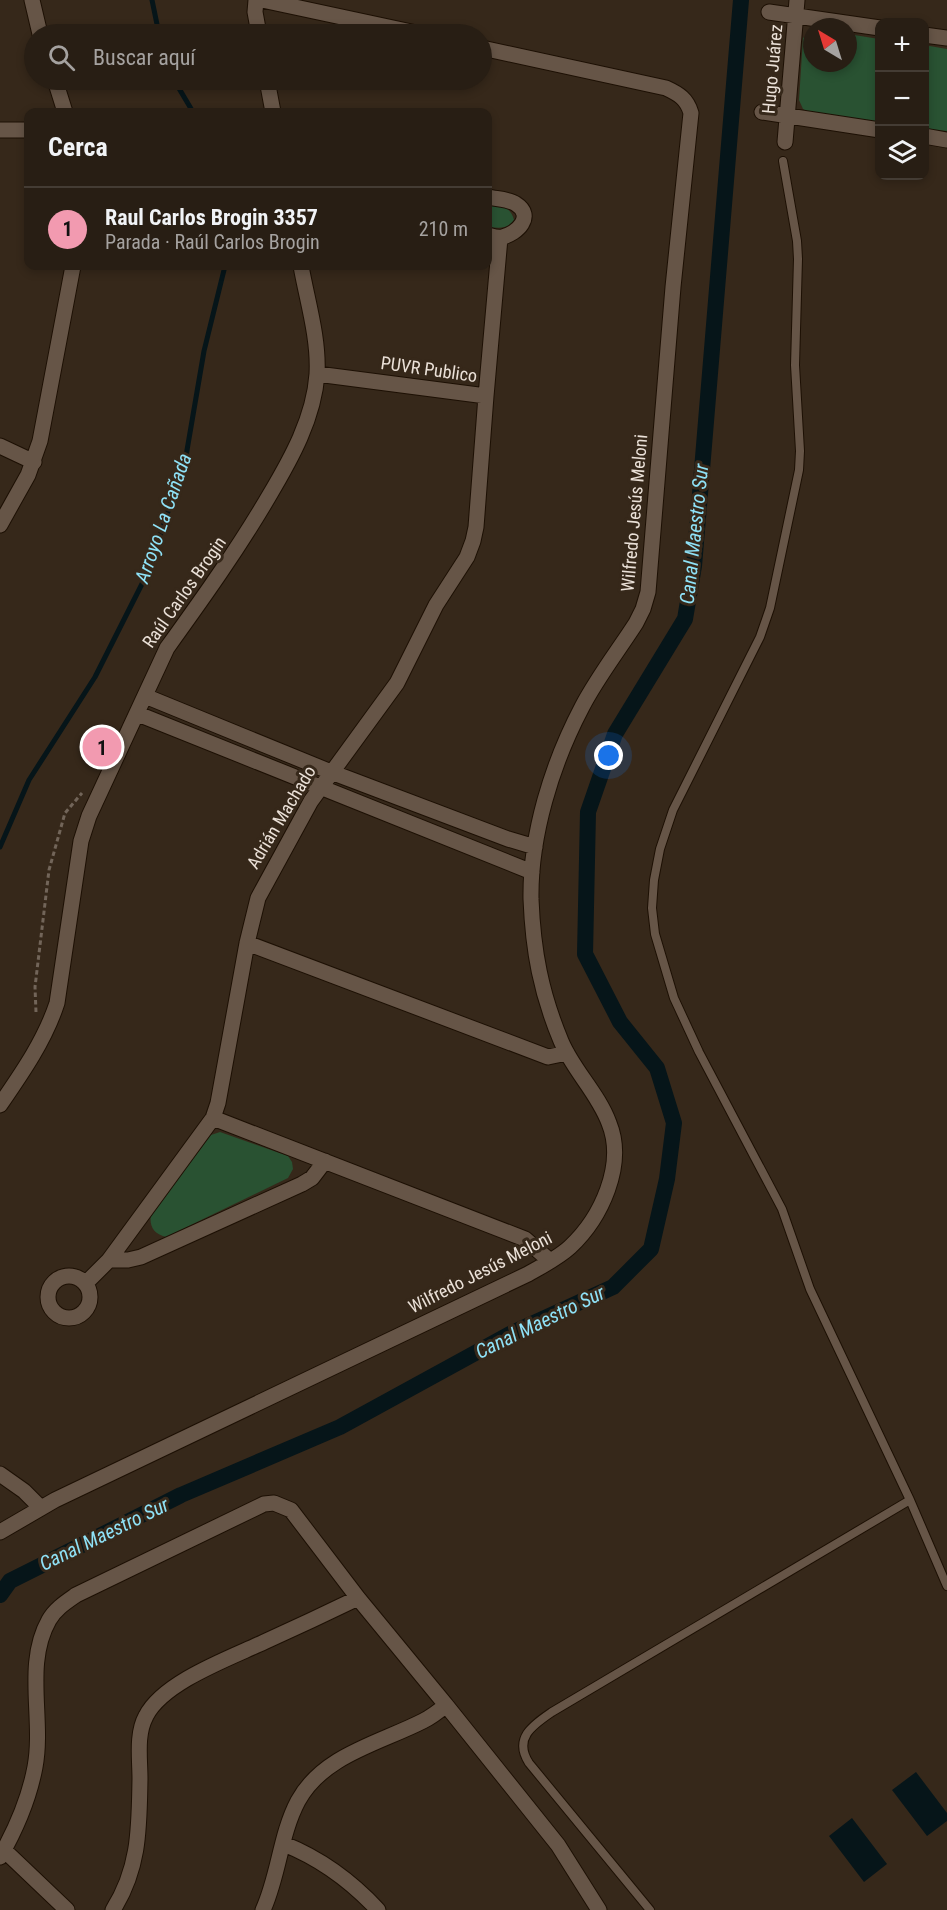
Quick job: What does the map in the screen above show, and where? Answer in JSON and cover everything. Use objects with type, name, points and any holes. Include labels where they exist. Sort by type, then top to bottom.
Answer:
[{"type":"street","points":[[32,0],[38,24]]},
{"type":"street","points":[[256,0],[257,24]]},
{"type":"street","points":[[262,0],[374,24]]},
{"type":"street","name":"Hugo Juárez","points":[[785,142],[797,0]]},
{"type":"street","points":[[769,12],[875,27]]},
{"type":"street","points":[[929,36],[947,39]]},
{"type":"street","name":"Wilfredo Jesús Meloni","points":[[0,1532],[40,1507],[528,1274],[569,1248],[582,1235],[607,1192],[614,1151],[610,1124],[567,1053],[540,980],[531,898],[532,872],[546,795],[555,770],[582,707],[636,623],[648,591],[673,287],[691,113],[689,104],[684,98],[666,88],[492,50]]},
{"type":"street","points":[[58,90],[64,108]]},
{"type":"street","points":[[269,90],[272,108]]},
{"type":"street","points":[[762,112],[875,129]]},
{"type":"street","points":[[0,130],[24,130]]},
{"type":"street","points":[[929,137],[947,140]]},
{"type":"street","points":[[492,198],[515,203],[524,216],[521,227],[516,232],[494,237]]},
{"type":"street","name":"PUVR Publico","points":[[317,374],[486,396],[494,237]]},
{"type":"street","points":[[0,525],[34,462],[45,421],[72,270]]},
{"type":"street","name":"Raúl Carlos Brogin","points":[[0,1105],[25,1067],[51,1020],[60,988],[81,841],[89,816],[167,648],[240,546],[285,470],[303,430],[317,374],[316,351],[302,270]]},
{"type":"street","name":"Adrián Machado","points":[[86,1283],[109,1260],[213,1118],[252,917],[262,889],[320,787],[397,683],[436,605],[467,557],[476,527],[486,396]]},
{"type":"street","points":[[0,446],[34,462]]},
{"type":"street","points":[[145,696],[331,772],[508,839],[535,847]]},
{"type":"street","points":[[138,714],[532,872]]},
{"type":"street","points":[[247,943],[548,1057],[567,1053]]},
{"type":"street","points":[[213,1118],[525,1239],[550,1261]]},
{"type":"street","points":[[109,1260],[141,1257],[302,1184],[312,1178],[325,1161]]},
{"type":"street","points":[[0,1474],[24,1491],[40,1507]]},
{"type":"street","points":[[67,1910],[2,1854],[22,1810],[35,1765],[38,1657],[41,1638],[50,1619],[69,1600],[264,1504],[274,1503],[291,1510],[358,1598],[558,1845],[599,1910]]},
{"type":"street","points":[[113,1910],[130,1875],[136,1855],[139,1832],[140,1749],[146,1715],[159,1700],[190,1677],[358,1598]]},
{"type":"street","points":[[263,1910],[290,1821],[308,1785],[323,1771],[344,1757],[426,1720],[446,1705]]},
{"type":"street","points":[[284,1844],[305,1852],[329,1868],[378,1910]]},
{"type":"lane","points":[[783,161],[798,259],[795,365],[799,470],[770,608],[760,637],[673,810],[660,849],[652,908],[655,934],[674,998],[699,1052],[782,1209],[810,1289],[910,1500],[947,1586]]},
{"type":"lane","points":[[650,1910],[528,1763],[523,1755],[522,1745],[527,1733],[535,1723],[552,1712],[910,1500]]},
{"type":"green space","points":[[857,35],[875,38],[875,122],[810,113],[803,109],[799,100],[803,38],[803,72],[857,72]]},
{"type":"green space","points":[[929,46],[947,49],[947,133],[929,131]]},
{"type":"green space","points":[[492,203],[507,209],[514,220],[505,227],[492,227]]},
{"type":"green space","points":[[220,1132],[288,1156],[293,1169],[288,1178],[166,1237],[158,1234],[151,1226],[151,1213],[211,1135]]},
{"type":"shaded area","points":[[916,1772],[947,1813],[947,1821],[927,1836],[892,1790]]},
{"type":"shaded area","points":[[852,1818],[887,1864],[864,1882],[829,1836]]},
{"type":"waterway","name":"Arroyo La Cañada","points":[[152,0],[157,24]]},
{"type":"waterway","name":"Canal Maestro Sur","points":[[0,1595],[10,1581],[181,1495],[340,1427],[510,1334],[613,1287],[651,1249],[667,1179],[674,1123],[657,1068],[620,1022],[585,954],[588,812],[615,734],[685,619],[694,566],[741,0]]},
{"type":"waterway","name":"Arroyo La Cañada","points":[[180,90],[191,108]]},
{"type":"waterway","name":"Arroyo La Cañada","points":[[0,847],[29,780],[95,677],[149,570],[186,456],[204,351],[224,270]]},
{"type":"place","name":"Raul Carlos Brogin 3357","points":[[102,747]]}]
